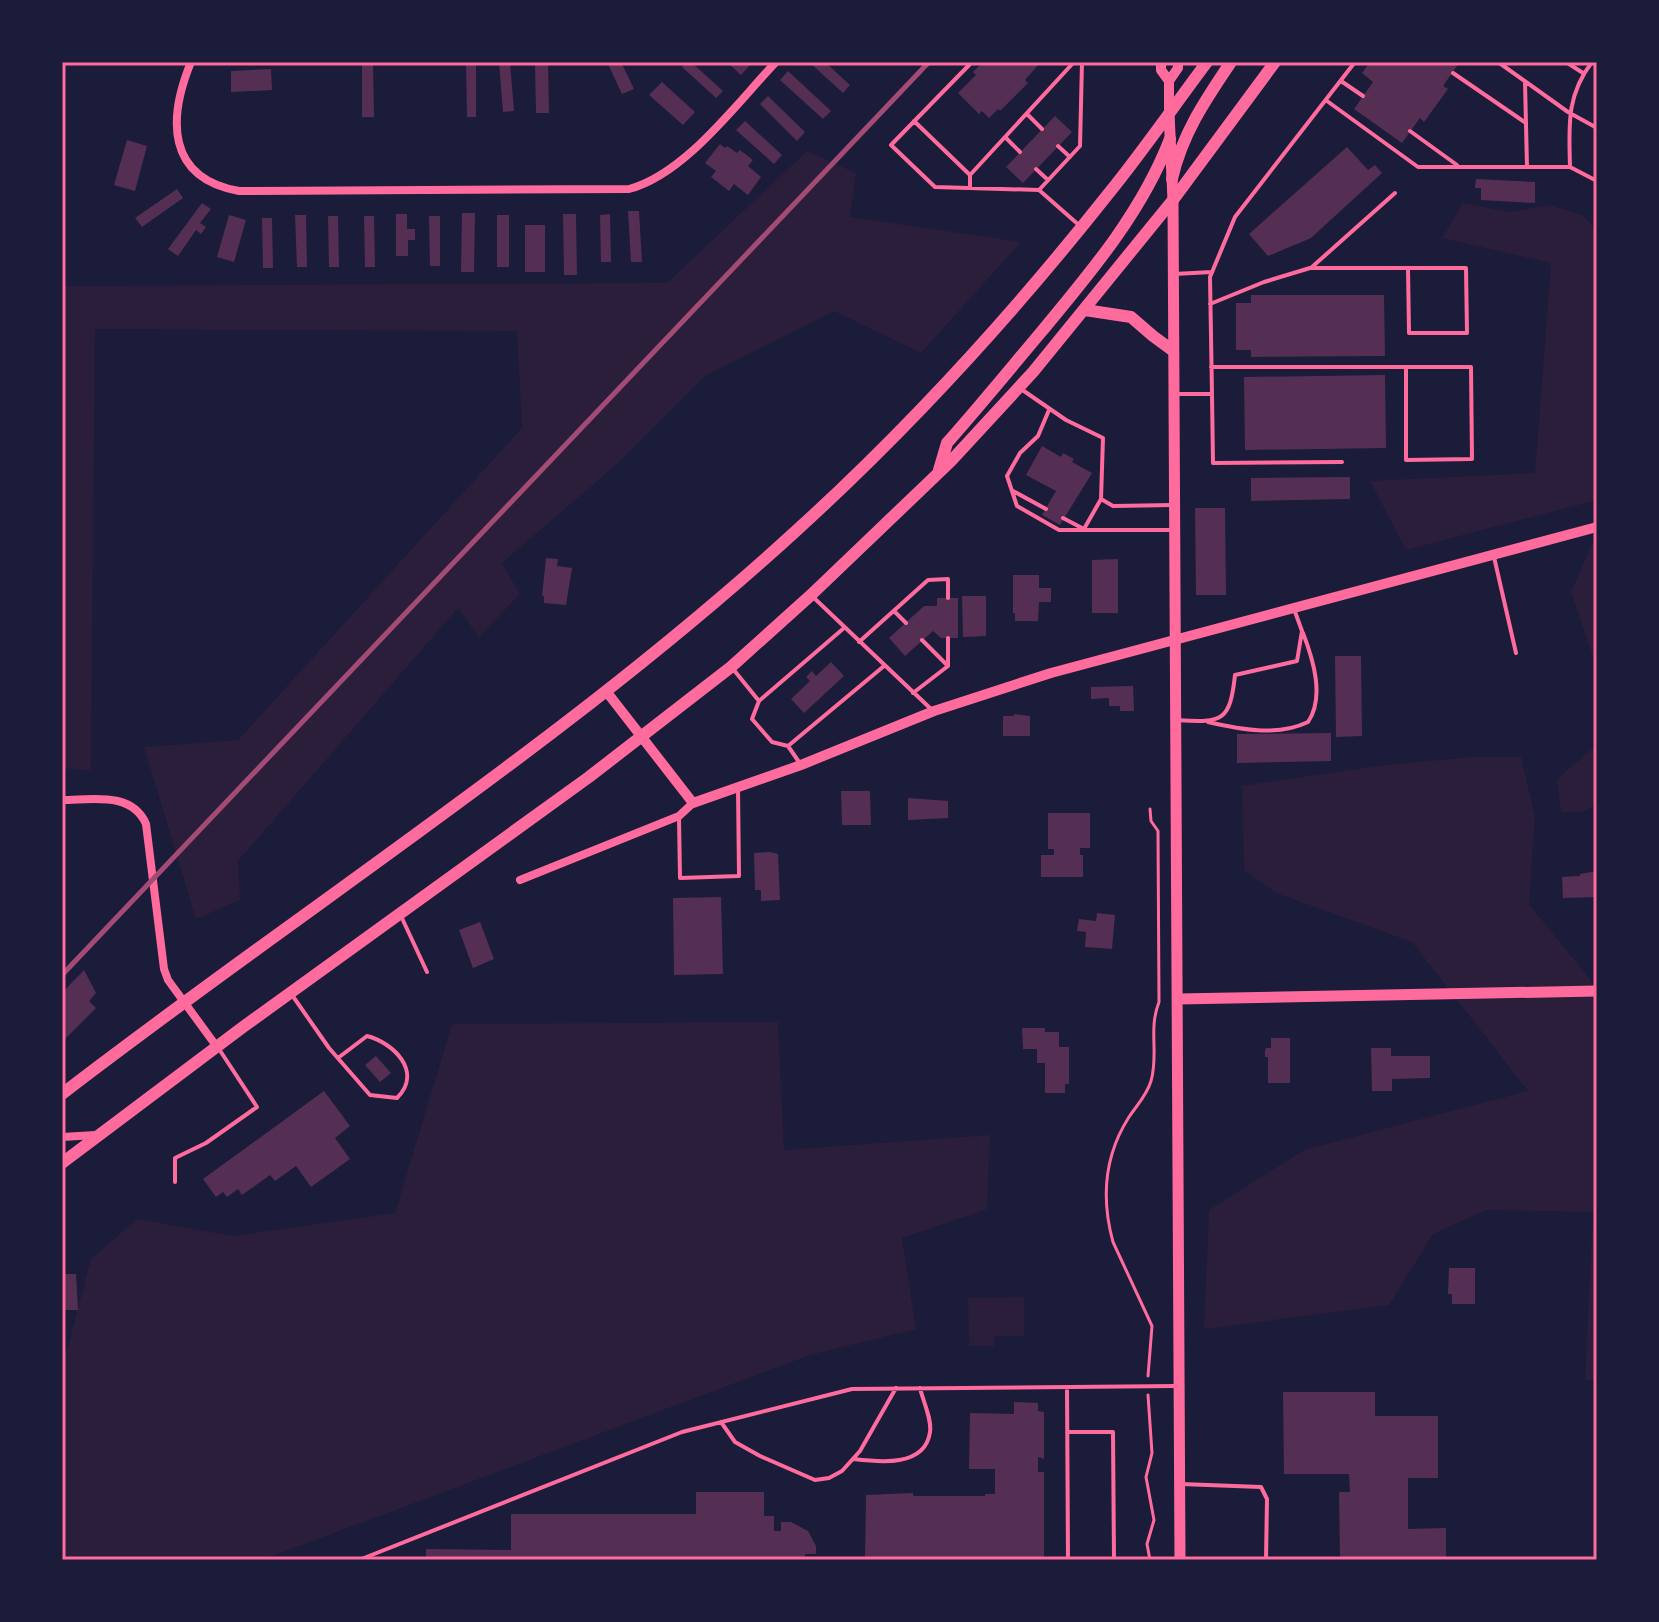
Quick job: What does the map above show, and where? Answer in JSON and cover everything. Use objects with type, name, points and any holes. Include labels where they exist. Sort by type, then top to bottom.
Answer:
[{"type":"main road","points":[[62,1094],[606,691],[761,562],[926,405],[978,348],[1082,227],[1207,62]]},
{"type":"main road","points":[[1172,179],[1188,130],[1231,62]]},
{"type":"main road","points":[[62,1163],[640,738],[731,667],[811,595],[938,473],[1019,387],[1173,200],[1275,62]]},
{"type":"main road","points":[[1169,113],[1173,200],[1180,1560]]},
{"type":"main road","points":[[938,473],[947,443],[1065,304],[1125,225],[1154,177],[1170,139]]},
{"type":"main road","points":[[1085,310],[1131,317],[1172,350]]},
{"type":"main road","points":[[1178,999],[1597,991]]},
{"type":"street","points":[[191,62],[177,104],[175,124],[178,139],[188,161],[203,177],[239,191],[629,189],[650,182],[682,161],[776,62]]},
{"type":"street","points":[[1161,62],[1161,70],[1169,81]]},
{"type":"street","points":[[1169,113],[1169,81],[1178,68],[1178,62]]},
{"type":"street","points":[[520,880],[679,816],[693,803],[801,765],[934,711],[1051,673],[1597,527]]},
{"type":"street","points":[[606,691],[693,803]]},
{"type":"street","points":[[62,800],[113,800],[134,806],[146,824],[162,964],[168,980],[217,1047]]},
{"type":"street","points":[[62,1137],[97,1135]]},
{"type":"lane","points":[[972,62],[891,145],[935,187],[1039,190],[1082,227]]},
{"type":"lane","points":[[970,188],[970,175],[1074,62]]},
{"type":"lane","points":[[1039,190],[1080,146],[1082,62]]},
{"type":"lane","points":[[1342,462],[1213,463],[1210,304],[1212,272],[1235,217],[1355,62]]},
{"type":"lane","points":[[1498,62],[1568,112],[1597,128]]},
{"type":"lane","points":[[1566,62],[1583,73]]},
{"type":"lane","points":[[1570,167],[1568,112],[1583,73],[1592,62]]},
{"type":"lane","points":[[1453,73],[1526,123]]},
{"type":"lane","points":[[1341,81],[1363,96]]},
{"type":"lane","points":[[1525,82],[1527,167]]},
{"type":"lane","points":[[1327,101],[1418,167],[1570,167],[1597,181]]},
{"type":"lane","points":[[1027,113],[1042,129]]},
{"type":"lane","points":[[914,121],[970,175]]},
{"type":"lane","points":[[1410,131],[1460,167]]},
{"type":"lane","points":[[1005,137],[1020,152]]},
{"type":"lane","points":[[1058,146],[1070,157]]},
{"type":"lane","points":[[1036,169],[1048,180]]},
{"type":"lane","points":[[1310,268],[1395,193]]},
{"type":"lane","points":[[1210,304],[1264,282],[1310,268],[1408,268],[1466,268],[1467,333],[1409,333],[1408,268]]},
{"type":"lane","points":[[1173,274],[1212,272]]},
{"type":"lane","points":[[1211,367],[1406,367],[1471,367],[1472,459],[1406,460],[1406,367]]},
{"type":"lane","points":[[1019,387],[1049,410],[1103,438],[1101,499],[1084,530]]},
{"type":"lane","points":[[1172,394],[1212,394]]},
{"type":"lane","points":[[1049,410],[1038,436],[1020,453],[1007,476],[1017,506],[1059,530],[1173,530]]},
{"type":"lane","points":[[1010,490],[1046,509]]},
{"type":"lane","points":[[1101,499],[1113,506],[1173,505]]},
{"type":"lane","points":[[1063,518],[1084,530]]},
{"type":"lane","points":[[1494,555],[1516,653]]},
{"type":"lane","points":[[859,642],[928,580],[948,579],[948,598]]},
{"type":"lane","points":[[811,595],[934,711]]},
{"type":"lane","points":[[1175,720],[1207,722],[1240,729],[1280,730],[1308,722],[1315,707],[1315,669],[1294,609]]},
{"type":"lane","points":[[894,611],[906,623]]},
{"type":"lane","points":[[801,765],[788,746],[772,742],[752,719],[759,701],[844,628]]},
{"type":"lane","points":[[1207,722],[1228,711],[1233,700],[1235,675],[1297,661],[1302,631]]},
{"type":"lane","points":[[948,638],[948,666]]},
{"type":"lane","points":[[922,640],[948,666]]},
{"type":"lane","points":[[788,746],[884,666]]},
{"type":"lane","points":[[913,693],[948,666]]},
{"type":"lane","points":[[731,667],[759,701]]},
{"type":"lane","points":[[679,816],[680,878],[739,876],[738,787]]},
{"type":"lane","points":[[400,913],[427,972]]},
{"type":"lane","points":[[290,993],[338,1058],[370,1095],[397,1098],[404,1091],[408,1077],[404,1059],[382,1040],[367,1036],[338,1058]]},
{"type":"lane","points":[[175,1182],[175,1158],[206,1143],[257,1107],[217,1047]]},
{"type":"lane","points":[[359,1560],[374,1557],[682,1432],[852,1389],[1178,1386]]},
{"type":"lane","points":[[1067,1387],[1068,1560]]},
{"type":"lane","points":[[721,1422],[735,1442],[815,1480],[829,1478],[842,1471],[853,1459],[896,1388]]},
{"type":"lane","points":[[853,1459],[887,1463],[912,1457],[925,1448],[930,1431],[920,1388]]},
{"type":"lane","points":[[1067,1432],[1113,1432],[1114,1560]]},
{"type":"lane","points":[[1179,1484],[1261,1487],[1267,1499],[1266,1560]]},
{"type":"path","points":[[1148,1372],[1152,1326],[1113,1242],[1106,1194],[1109,1159],[1119,1134],[1150,1085],[1153,1072],[1153,1018],[1159,1002],[1159,875],[1158,831],[1151,821],[1150,809]]},
{"type":"path","points":[[1148,1397],[1152,1437],[1146,1477],[1154,1520],[1147,1544],[1150,1560]]},
{"type":"shaded area","points":[[807,151],[856,173],[850,217],[1021,242],[921,353],[834,311],[706,375],[617,464],[502,563],[520,594],[479,637],[458,608],[238,861],[240,900],[196,919],[144,747],[238,740],[522,428],[517,331],[95,329],[91,771],[62,768],[62,286],[667,283]]},
{"type":"shaded area","points":[[1463,203],[1511,212],[1549,205],[1582,215],[1597,230],[1597,500],[1406,550],[1370,481],[1535,473],[1551,263],[1442,238]]},
{"type":"shaded area","points":[[1597,533],[1597,668],[1571,592]]},
{"type":"shaded area","points":[[1597,745],[1597,804],[1582,812],[1561,812],[1557,779]]},
{"type":"shaded area","points":[[1471,757],[1521,757],[1535,816],[1529,904],[1597,988],[1597,1380],[1585,1380],[1593,1212],[1486,1210],[1433,1234],[1389,1305],[1204,1329],[1209,1210],[1304,1150],[1528,1091],[1412,942],[1276,893],[1244,870],[1242,786],[1377,766]]},
{"type":"shaded area","points":[[778,1022],[784,1150],[990,1135],[987,1209],[902,1238],[916,1329],[810,1355],[262,1560],[62,1560],[62,1354],[67,1350],[91,1259],[137,1219],[233,1236],[395,1213],[452,1024]]},
{"type":"shaded area","points":[[1024,1297],[1024,1336],[995,1336],[994,1346],[969,1346],[968,1298]]},
{"type":"building","points":[[362,62],[373,62],[374,117],[362,117]]},
{"type":"building","points":[[466,62],[476,62],[476,117],[467,117]]},
{"type":"building","points":[[499,62],[510,62],[514,111],[503,112]]},
{"type":"building","points":[[535,62],[548,62],[549,113],[536,113]]},
{"type":"building","points":[[607,62],[621,62],[634,89],[622,94]]},
{"type":"building","points":[[686,62],[691,62],[723,91],[716,98],[682,67]]},
{"type":"building","points":[[727,62],[746,62],[750,65],[741,75]]},
{"type":"building","points":[[809,62],[825,62],[850,85],[843,93]]},
{"type":"building","points":[[983,62],[986,65],[989,62],[1039,64],[1025,80],[1028,83],[989,118],[982,111],[979,114],[958,93],[976,75],[973,72]]},
{"type":"building","points":[[1370,62],[1459,63],[1443,86],[1448,89],[1424,122],[1420,118],[1402,143],[1354,109],[1373,82],[1362,73]]},
{"type":"building","points":[[271,69],[272,90],[231,92],[231,71]]},
{"type":"building","points":[[788,71],[831,111],[823,119],[780,80]]},
{"type":"building","points":[[662,82],[695,112],[683,125],[649,95]]},
{"type":"building","points":[[768,96],[805,132],[797,141],[760,104]]},
{"type":"building","points":[[1055,116],[1072,132],[1023,183],[1006,167]]},
{"type":"building","points":[[745,121],[782,155],[774,164],[736,130]]},
{"type":"building","points":[[127,140],[147,146],[135,191],[114,185]]},
{"type":"building","points":[[720,144],[737,153],[740,150],[753,160],[748,166],[761,177],[748,195],[734,184],[729,191],[711,177],[716,171],[705,163]]},
{"type":"building","points":[[1347,147],[1368,170],[1375,165],[1382,173],[1311,238],[1268,256],[1249,234]]},
{"type":"building","points":[[1476,179],[1535,182],[1535,203],[1481,200],[1481,188],[1475,188]]},
{"type":"building","points":[[177,189],[183,198],[142,227],[135,218]]},
{"type":"building","points":[[202,203],[211,209],[200,223],[206,227],[201,234],[196,230],[178,256],[168,249]]},
{"type":"building","points":[[628,211],[639,211],[642,262],[631,262]]},
{"type":"building","points":[[462,213],[475,213],[474,272],[461,272]]},
{"type":"building","points":[[396,214],[407,214],[407,229],[415,229],[415,240],[408,240],[408,256],[396,256]]},
{"type":"building","points":[[563,214],[576,214],[577,275],[564,275]]},
{"type":"building","points":[[610,214],[611,262],[601,262],[600,215]]},
{"type":"building","points":[[229,215],[246,220],[234,262],[217,257]]},
{"type":"building","points":[[295,215],[306,215],[307,267],[297,267]]},
{"type":"building","points":[[497,215],[509,215],[509,267],[497,267]]},
{"type":"building","points":[[328,216],[338,216],[339,267],[329,267]]},
{"type":"building","points":[[364,216],[374,216],[375,267],[365,267]]},
{"type":"building","points":[[429,216],[440,216],[440,266],[430,266]]},
{"type":"building","points":[[262,218],[272,218],[273,268],[263,268]]},
{"type":"building","points":[[525,225],[545,225],[545,272],[525,272]]},
{"type":"building","points":[[1251,295],[1384,295],[1385,356],[1251,357],[1251,350],[1236,350],[1236,303],[1251,303]]},
{"type":"building","points":[[1385,375],[1386,448],[1245,450],[1244,377]]},
{"type":"building","points":[[1042,446],[1061,457],[1063,453],[1092,473],[1060,525],[1042,515],[1056,491],[1026,475]]},
{"type":"building","points":[[1350,477],[1350,499],[1251,501],[1251,478]]},
{"type":"building","points":[[1195,508],[1225,508],[1226,595],[1196,595]]},
{"type":"building","points":[[546,558],[558,559],[557,566],[572,568],[566,605],[544,603]]},
{"type":"building","points":[[1118,559],[1118,613],[1092,613],[1092,560]]},
{"type":"building","points":[[1013,575],[1039,575],[1039,588],[1051,588],[1051,602],[1039,602],[1038,621],[1015,621]]},
{"type":"building","points":[[962,596],[986,596],[986,636],[963,637]]},
{"type":"building","points":[[937,598],[958,598],[958,638],[941,638],[933,631],[905,656],[889,638],[924,606],[937,606]]},
{"type":"building","points":[[1335,656],[1361,656],[1362,736],[1336,737]]},
{"type":"building","points":[[831,662],[844,676],[804,713],[791,699],[810,681],[806,677],[812,671],[816,676]]},
{"type":"building","points":[[1133,686],[1134,711],[1120,711],[1120,706],[1109,706],[1109,698],[1091,699],[1091,687]]},
{"type":"building","points":[[1003,716],[1030,716],[1030,736],[1003,736]]},
{"type":"building","points":[[1331,733],[1331,761],[1237,763],[1237,734]]},
{"type":"building","points":[[841,791],[870,791],[871,825],[842,825]]},
{"type":"building","points":[[908,798],[948,801],[948,818],[908,820]]},
{"type":"building","points":[[1048,813],[1090,813],[1090,848],[1080,848],[1083,877],[1041,877],[1041,855],[1054,855],[1054,849],[1048,849]]},
{"type":"building","points":[[754,853],[778,854],[780,900],[761,901],[761,890],[755,890]]},
{"type":"building","points":[[1597,872],[1597,897],[1563,898],[1562,877]]},
{"type":"building","points":[[721,897],[723,974],[674,975],[673,898]]},
{"type":"building","points":[[1097,913],[1115,915],[1112,949],[1085,947],[1086,932],[1077,931],[1079,919],[1096,921]]},
{"type":"building","points":[[480,922],[494,959],[473,968],[459,930]]},
{"type":"building","points":[[84,970],[96,993],[89,1001],[96,1008],[62,1042],[62,993]]},
{"type":"building","points":[[1022,1028],[1045,1028],[1045,1032],[1059,1032],[1059,1047],[1069,1047],[1069,1084],[1065,1084],[1065,1093],[1045,1093],[1045,1063],[1037,1063],[1037,1049],[1023,1049]]},
{"type":"building","points":[[1271,1038],[1290,1038],[1290,1083],[1268,1083],[1268,1057],[1265,1057],[1265,1051],[1271,1048]]},
{"type":"building","points":[[1371,1048],[1391,1048],[1391,1056],[1430,1056],[1430,1078],[1392,1079],[1392,1091],[1372,1091]]},
{"type":"building","points":[[376,1056],[391,1073],[380,1082],[365,1065]]},
{"type":"building","points":[[324,1091],[350,1126],[335,1138],[350,1159],[311,1187],[296,1166],[275,1181],[270,1175],[242,1195],[238,1189],[227,1197],[223,1192],[216,1197],[203,1179]]},
{"type":"building","points":[[1449,1268],[1475,1268],[1475,1304],[1452,1304],[1452,1294],[1448,1294]]},
{"type":"building","points":[[62,1274],[76,1274],[78,1310],[62,1310]]},
{"type":"building","points":[[1283,1392],[1375,1392],[1375,1416],[1438,1416],[1438,1478],[1408,1478],[1408,1529],[1446,1528],[1446,1560],[1340,1560],[1339,1492],[1350,1492],[1349,1474],[1284,1474]]},
{"type":"building","points":[[1014,1402],[1038,1403],[1038,1411],[1044,1412],[1044,1459],[1038,1457],[1038,1472],[1044,1472],[1044,1560],[865,1560],[866,1495],[995,1494],[995,1469],[969,1469],[970,1413],[1014,1414]]},
{"type":"building","points":[[696,1492],[764,1492],[764,1516],[774,1516],[774,1531],[781,1531],[781,1522],[791,1522],[808,1531],[816,1546],[816,1554],[805,1554],[805,1560],[426,1560],[426,1549],[511,1550],[511,1514],[696,1514]]},
{"type":"railway","points":[[62,975],[929,62]]}]
